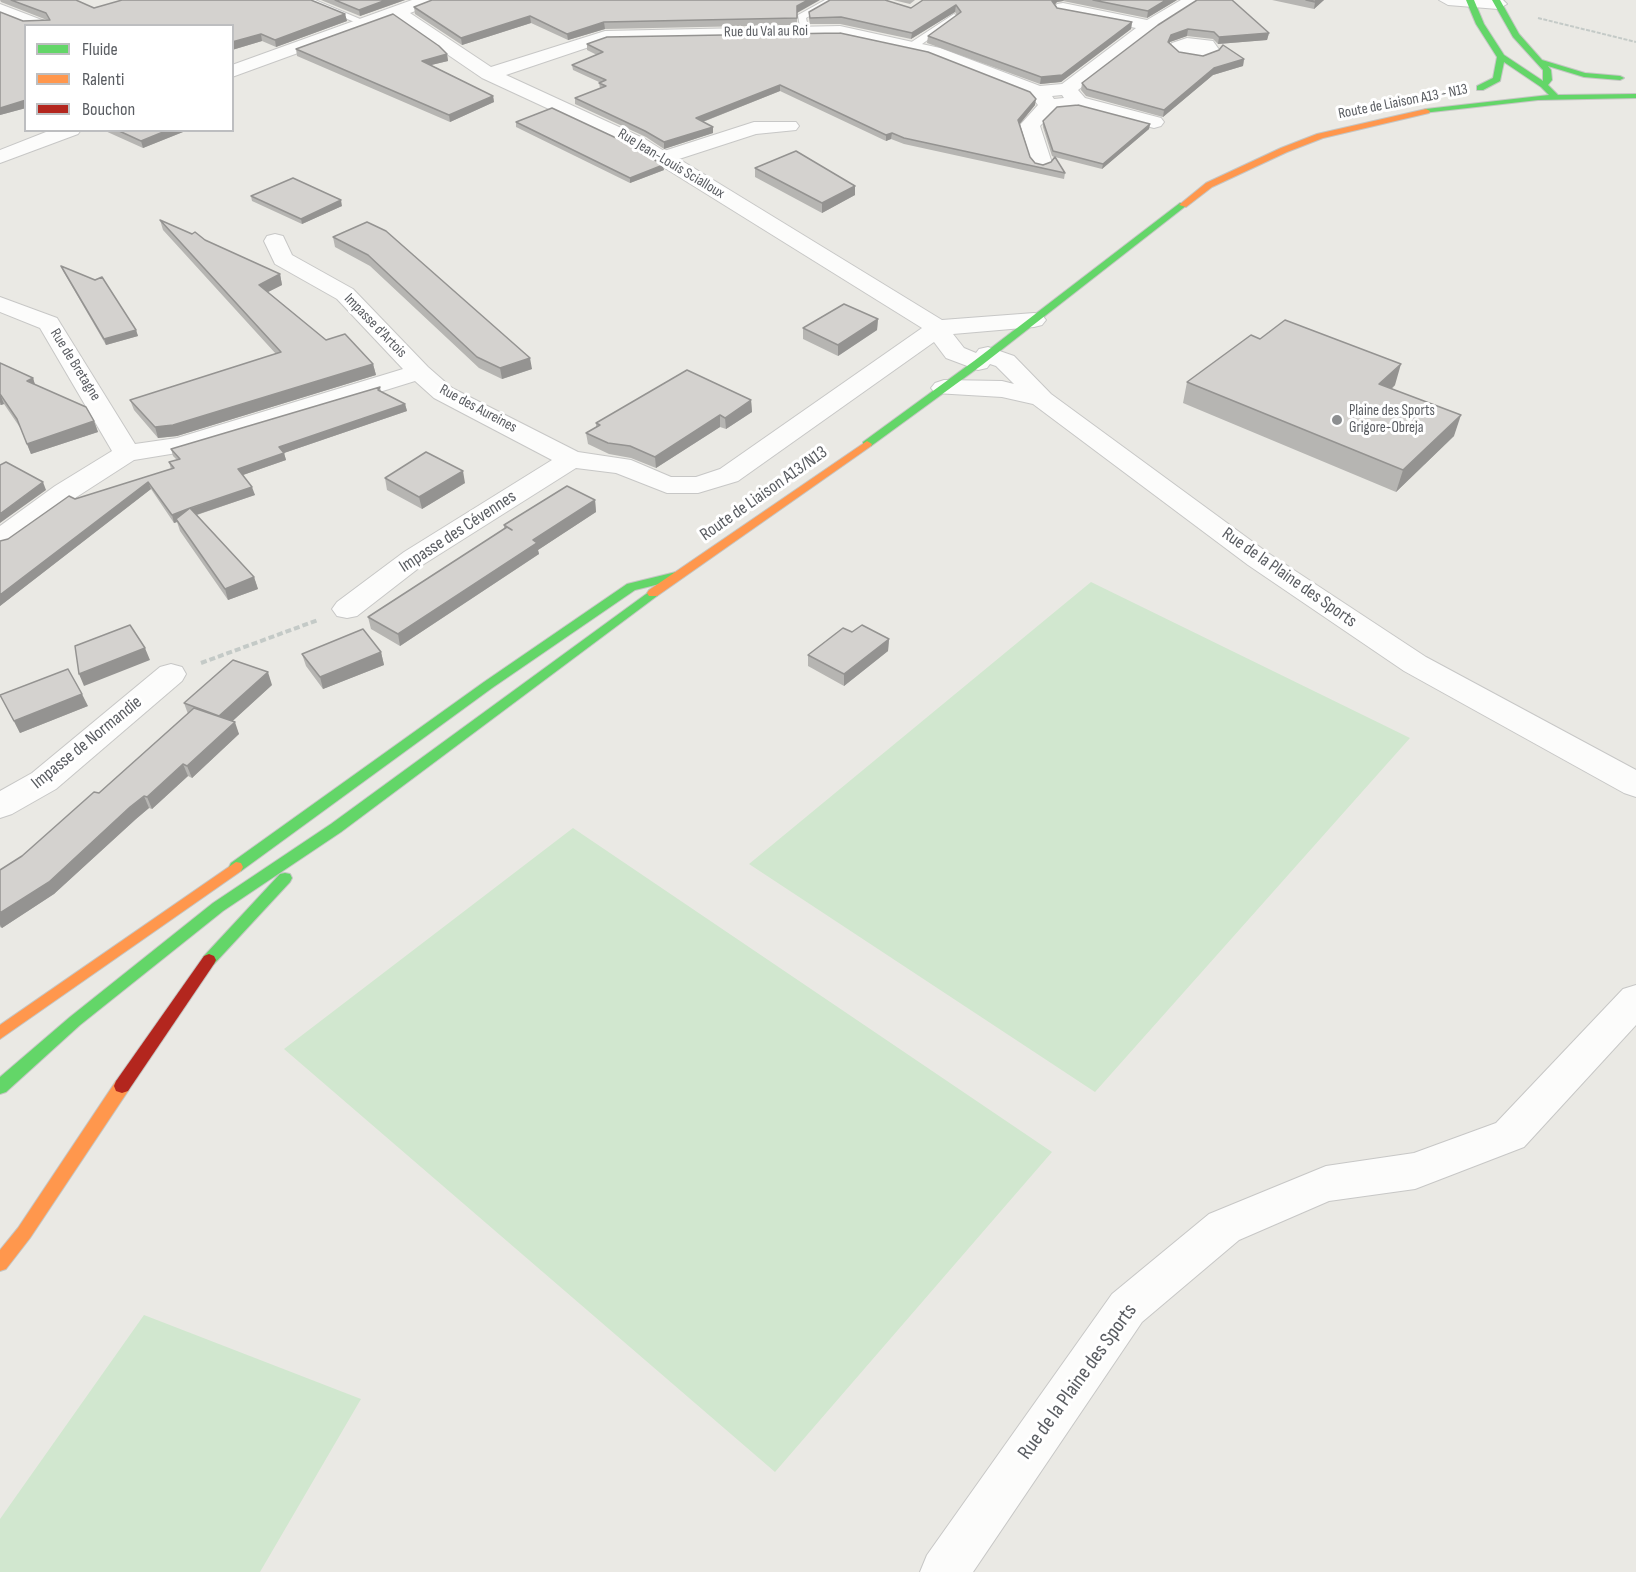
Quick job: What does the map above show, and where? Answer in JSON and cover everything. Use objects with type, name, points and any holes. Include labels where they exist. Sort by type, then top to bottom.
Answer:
[{"type":"main road","points":[[1471,1],[1480,24],[1501,57],[1544,85],[1555,97]]},
{"type":"main road","points":[[1498,5],[1516,35],[1542,62],[1548,76],[1544,85]]},
{"type":"main road","name":"Route de Liaison A13 - N13","points":[[1501,57],[1500,73],[1497,79],[1474,88],[1636,82]]},
{"type":"main road","points":[[1542,62],[1584,75],[1636,82]]},
{"type":"main road","name":"Route de Liaison A13 - N13","points":[[1209,185],[1284,150],[1362,124],[1445,107],[1555,97],[1636,96]]},
{"type":"main road","points":[[1209,185],[1216,167],[1223,162]]},
{"type":"main road","name":"Route de Liaison A13/N13","points":[[336,828],[676,576],[805,489],[944,388],[1209,185]]},
{"type":"main road","points":[[0,1032],[151,928],[488,685],[631,587],[676,576]]},
{"type":"main road","points":[[0,1088],[150,959],[218,907],[336,828]]},
{"type":"main road","points":[[0,1263],[24,1233],[159,1030],[212,956],[262,901],[336,828]]},
{"type":"street","points":[[234,71],[397,14],[428,0]]},
{"type":"street","points":[[1072,96],[1144,31],[1193,0]]},
{"type":"street","points":[[1448,0],[1498,5]]},
{"type":"street","points":[[1063,8],[1144,31],[1180,45]]},
{"type":"street","points":[[0,9],[35,24]]},
{"type":"street","name":"Rue Jean-Louis Scialloux","points":[[397,14],[413,21],[451,50],[489,74],[617,132],[662,158],[938,328],[942,338],[956,353],[983,358]]},
{"type":"street","name":"Rue du Val au Roi","points":[[489,74],[604,36],[840,31],[934,52],[1044,99]]},
{"type":"street","points":[[1042,163],[1030,125],[1044,99],[1072,96],[1154,122]]},
{"type":"street","points":[[662,158],[754,128],[789,126]]},
{"type":"street","points":[[0,157],[66,132]]},
{"type":"street","name":"Impasse d'Artois","points":[[275,241],[283,259],[345,294],[419,372]]},
{"type":"street","name":"Rue de Bretagne","points":[[0,304],[49,323],[127,453]]},
{"type":"street","points":[[938,328],[1034,320]]},
{"type":"street","name":"Rue des Aureines","points":[[0,539],[65,492],[127,453],[180,446],[419,372],[443,393],[572,459],[628,468],[667,485],[682,487],[712,482],[729,475],[938,328]]},
{"type":"street","points":[[983,358],[1005,361],[1042,399]]},
{"type":"street","name":"Rue de la Plaine des Sports","points":[[944,388],[1002,388],[1042,399],[1258,559],[1415,664],[1636,785]]},
{"type":"street","name":"Impasse des Cévennes","points":[[347,609],[414,558],[572,459]]},
{"type":"street","name":"Impasse de Normandie","points":[[0,806],[44,781],[171,674]]},
{"type":"street","name":"Rue de la Plaine des Sports","points":[[944,1572],[1127,1308],[1224,1227],[1326,1184],[1415,1171],[1510,1135],[1636,1000]]},
{"type":"lane","points":[[307,0],[367,24]]},
{"type":"lane","points":[[804,31],[801,17],[832,0]]},
{"type":"lane","points":[[911,47],[954,17]]},
{"type":"path","points":[[1498,5],[1636,42]]},
{"type":"path","points":[[171,674],[347,609]]},
{"type":"green space","points":[[1091,582],[1410,738],[1095,1092],[749,864]]},
{"type":"green space","points":[[573,828],[1052,1152],[775,1472],[284,1049]]},
{"type":"green space","points":[[144,1315],[361,1399],[260,1572],[0,1572],[0,1519]]},
{"type":"building","points":[[11,0],[76,0],[94,8],[122,0],[311,0],[345,14],[275,40],[261,34],[234,41],[234,24],[24,24],[24,101],[0,108],[0,12],[23,21],[50,20],[46,13]]},
{"type":"building","points":[[335,0],[386,0],[359,10]]},
{"type":"building","points":[[432,0],[808,0],[797,6],[797,18],[604,22],[567,34],[530,16],[461,38],[414,7]]},
{"type":"building","points":[[830,0],[885,0],[911,8],[923,0],[1053,0],[1057,8],[1132,22],[1062,75],[1041,77],[928,36],[961,12],[956,5],[912,33],[841,17],[810,18],[809,12]]},
{"type":"building","points":[[1093,0],[1166,0],[1148,11]]},
{"type":"building","points":[[1197,0],[1232,0],[1269,33],[1219,37],[1214,32],[1188,29],[1171,35],[1168,42],[1179,52],[1203,56],[1219,50],[1223,45],[1244,59],[1214,68],[1164,110],[1087,89],[1082,83],[1158,25]]},
{"type":"building","points":[[393,14],[447,54],[422,61],[493,96],[449,115],[296,49]]},
{"type":"building","points":[[840,33],[928,52],[1030,92],[1036,99],[1018,120],[1030,157],[1035,163],[1043,165],[1051,162],[1055,157],[1065,173],[904,138],[892,133],[886,135],[780,85],[696,118],[713,127],[664,142],[575,98],[606,86],[599,83],[606,80],[572,65],[603,52],[587,44],[607,37]]},
{"type":"building","points":[[1078,105],[1150,124],[1103,164],[1053,151],[1043,121],[1057,107]]},
{"type":"building","points":[[552,108],[629,144],[663,165],[630,178],[516,122]]},
{"type":"building","points":[[121,132],[163,132],[141,141]]},
{"type":"building","points":[[796,151],[855,186],[822,203],[755,168]]},
{"type":"building","points":[[293,178],[341,200],[301,219],[251,196]]},
{"type":"building","points":[[160,220],[192,234],[195,232],[205,240],[280,274],[259,285],[326,340],[345,334],[373,364],[173,425],[155,427],[130,400],[281,352]]},
{"type":"building","points":[[367,222],[386,231],[530,358],[500,368],[477,357],[368,255],[333,237]]},
{"type":"building","points":[[61,266],[95,280],[102,277],[136,330],[104,339]]},
{"type":"building","points":[[844,304],[878,319],[838,345],[803,328]]},
{"type":"building","name":"Plaine des Sports Grigore-Obreja","points":[[1285,320],[1401,364],[1379,384],[1461,415],[1403,470],[1187,382],[1251,335],[1260,339]]},
{"type":"building","points":[[0,363],[33,378],[27,381],[86,407],[94,421],[27,444],[17,419],[0,394]]},
{"type":"building","points":[[687,370],[751,400],[725,418],[720,415],[655,457],[630,446],[608,443],[586,433],[600,425],[596,423]]},
{"type":"building","points":[[380,387],[378,390],[405,404],[279,447],[284,453],[238,469],[252,487],[172,515],[148,482],[0,595],[0,541],[8,539],[69,496],[75,499],[174,468],[169,462],[180,459],[171,449]]},
{"type":"building","points":[[426,452],[463,471],[419,497],[385,478]]},
{"type":"building","points":[[6,462],[43,482],[0,514],[0,465]]},
{"type":"building","points":[[567,486],[595,500],[533,540],[537,543],[398,634],[368,617],[507,527],[512,530],[504,525]]},
{"type":"building","points":[[190,508],[254,577],[225,589],[176,519]]},
{"type":"building","points":[[130,625],[145,648],[79,674],[75,646]]},
{"type":"building","points":[[862,625],[889,639],[844,674],[808,655],[843,628],[852,632]]},
{"type":"building","points":[[363,629],[381,652],[320,677],[302,654]]},
{"type":"building","points":[[233,660],[268,672],[219,716],[184,703]]},
{"type":"building","points":[[68,669],[82,694],[14,721],[0,695]]},
{"type":"building","points":[[194,708],[235,722],[187,766],[183,764],[147,797],[144,796],[130,807],[49,882],[0,913],[0,870],[22,856],[94,792],[99,793]]},
{"type":"traffic: fast","points":[[1470,0],[1480,24],[1501,57],[1544,85],[1555,97]]},
{"type":"traffic: fast","points":[[1496,0],[1516,35],[1547,70],[1548,80],[1544,85]]},
{"type":"traffic: fast","points":[[1480,88],[1497,79],[1501,57]]},
{"type":"traffic: fast","points":[[1542,62],[1584,75],[1620,78]]},
{"type":"traffic: fast","points":[[1426,111],[1538,98],[1636,96]]},
{"type":"traffic: fast","points":[[867,444],[978,363],[1183,205]]},
{"type":"traffic: fast","points":[[236,867],[488,685],[631,587],[676,576]]},
{"type":"traffic: fast","points":[[0,1087],[75,1021],[218,907],[336,828],[653,593]]},
{"type":"traffic: fast","points":[[209,960],[285,878]]},
{"type":"traffic: slow","points":[[1183,205],[1209,185],[1320,136],[1426,111]]},
{"type":"traffic: slow","points":[[653,593],[867,444]]},
{"type":"traffic: slow","points":[[0,1033],[236,867]]},
{"type":"traffic: slow","points":[[0,1263],[24,1233],[122,1086]]},
{"type":"traffic: jam","points":[[122,1086],[209,960]]},
{"type":"place","name":"Plaine des Sports Grigore-Obreja","points":[[1337,420]]}]
